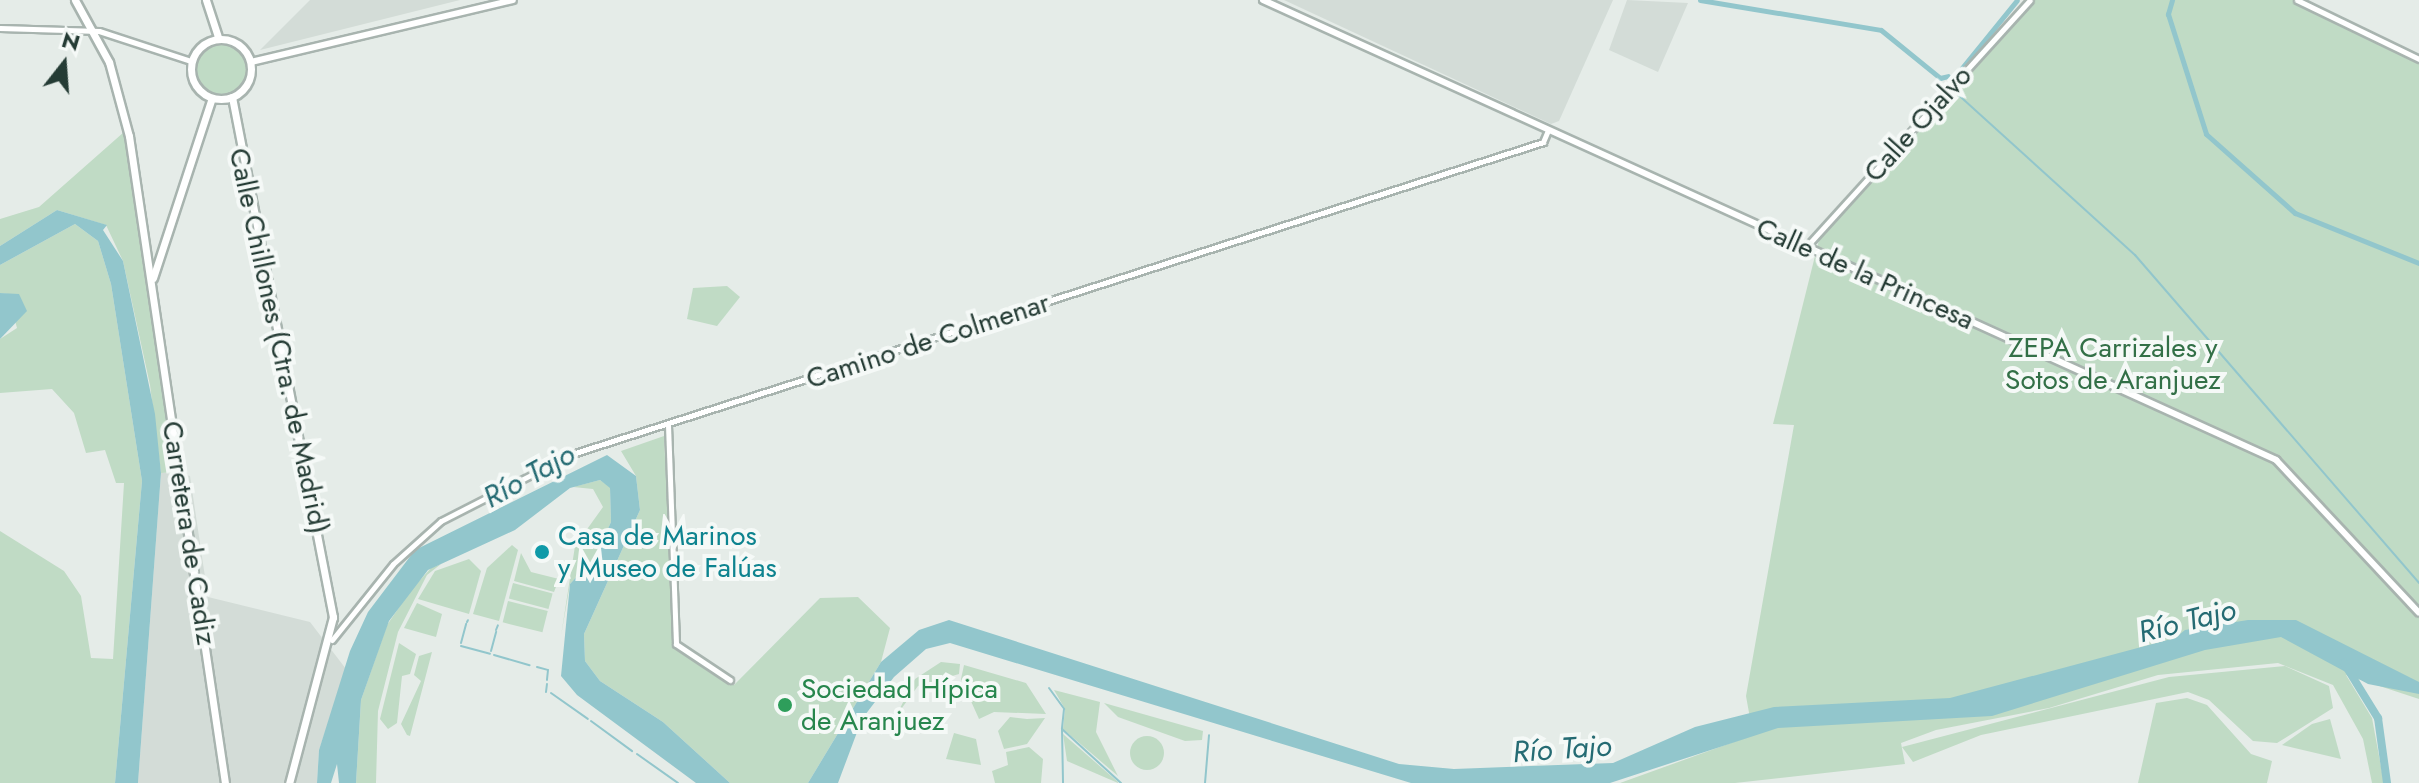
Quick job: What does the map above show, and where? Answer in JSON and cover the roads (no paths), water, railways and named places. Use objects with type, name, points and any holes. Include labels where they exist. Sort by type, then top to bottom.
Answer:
[{"type":"main road","name":"Carretera de Cadiz","points":[[75,0],[120,92],[129,136],[225,783]]},
{"type":"main road","points":[[206,0],[218,38]]},
{"type":"main road","points":[[218,38],[238,43],[251,62],[247,84],[232,97],[212,98],[193,83],[191,61],[201,45],[218,38]]},
{"type":"main road","name":"Calle Chillones (Ctra. de Madrid)","points":[[232,97],[330,585],[333,617],[332,640],[289,783]]},
{"type":"main road","points":[[151,283],[212,98]]},
{"type":"street","points":[[251,62],[513,0]]},
{"type":"street","name":"Calle de la Princesa","points":[[1263,0],[2276,460],[2419,613]]},
{"type":"street","name":"Calle Ojalvo","points":[[1806,247],[2030,0]]},
{"type":"street","points":[[2297,0],[2419,59]]},
{"type":"street","points":[[0,28],[93,32],[191,61]]},
{"type":"street","name":"Camino de Colmenar","points":[[332,640],[393,564],[456,510],[572,454],[1543,142],[1548,130]]},
{"type":"street","points":[[668,425],[676,644],[730,680]]},
{"type":"street","points":[[333,617],[347,621]]},
{"type":"water","points":[[57,210],[107,225],[103,230],[123,261],[155,414],[161,473],[138,783],[115,783],[142,481],[111,284],[98,241],[75,224],[0,265],[0,246]]},
{"type":"water","points":[[0,293],[19,294],[27,311],[0,339]]},
{"type":"water","points":[[607,455],[636,476],[640,510],[584,634],[585,661],[600,681],[663,722],[730,783],[696,783],[577,695],[561,676],[570,584],[595,557],[611,522],[610,488],[600,480],[570,488],[515,530],[428,570],[389,621],[361,700],[356,783],[339,783],[337,764],[331,783],[317,783],[319,750],[350,651],[368,612],[415,550]]},
{"type":"water","points":[[949,620],[1399,764],[1454,769],[1613,763],[1695,727],[1774,707],[1950,698],[2175,638],[2185,630],[2248,620],[2296,620],[2419,682],[2419,694],[2368,684],[2281,637],[2205,650],[1992,716],[1778,728],[1610,783],[1411,783],[950,643],[926,649],[894,677],[862,719],[838,783],[808,783],[881,662],[919,630]]},
{"type":"waterway","points":[[1700,0],[1881,30],[1940,78],[1948,76]]},
{"type":"waterway","points":[[1948,85],[2017,0]]},
{"type":"waterway","points":[[2172,0],[2168,14],[2206,134],[2295,213],[2419,263]]},
{"type":"waterway","points":[[1953,90],[2135,255],[2419,583]]},
{"type":"waterway","points":[[461,643],[466,624]]},
{"type":"waterway","points":[[496,630],[498,625]]},
{"type":"waterway","points":[[491,651],[496,632]]},
{"type":"waterway","points":[[461,646],[490,654]]},
{"type":"waterway","points":[[494,655],[530,665]]},
{"type":"waterway","points":[[2344,663],[2378,718],[2387,783]]},
{"type":"waterway","points":[[537,667],[548,670],[547,680]]},
{"type":"waterway","points":[[546,692],[547,684]]},
{"type":"waterway","points":[[1049,688],[1064,709],[1062,729],[1121,783]]},
{"type":"waterway","points":[[551,693],[588,719]]},
{"type":"waterway","points":[[591,721],[632,751]]},
{"type":"waterway","points":[[1062,729],[1063,783]]},
{"type":"waterway","points":[[1205,783],[1209,735]]},
{"type":"waterway","points":[[637,754],[678,783]]},
{"type":"place","name":"Casa de Marinos y Museo de Falúas","points":[[542,552]]},
{"type":"place","name":"Sociedad Hípica de Aranjuez","points":[[785,705]]},
{"type":"park label","name":"ZEPA Carrizales y Sotos de Aranjuez","points":[[2113,364]]},
{"type":"water label","name":"Río Tajo","points":[[529,476]]},
{"type":"water label","name":"Río Tajo","points":[[2187,621]]},
{"type":"water label","name":"Río Tajo","points":[[1562,749]]}]
